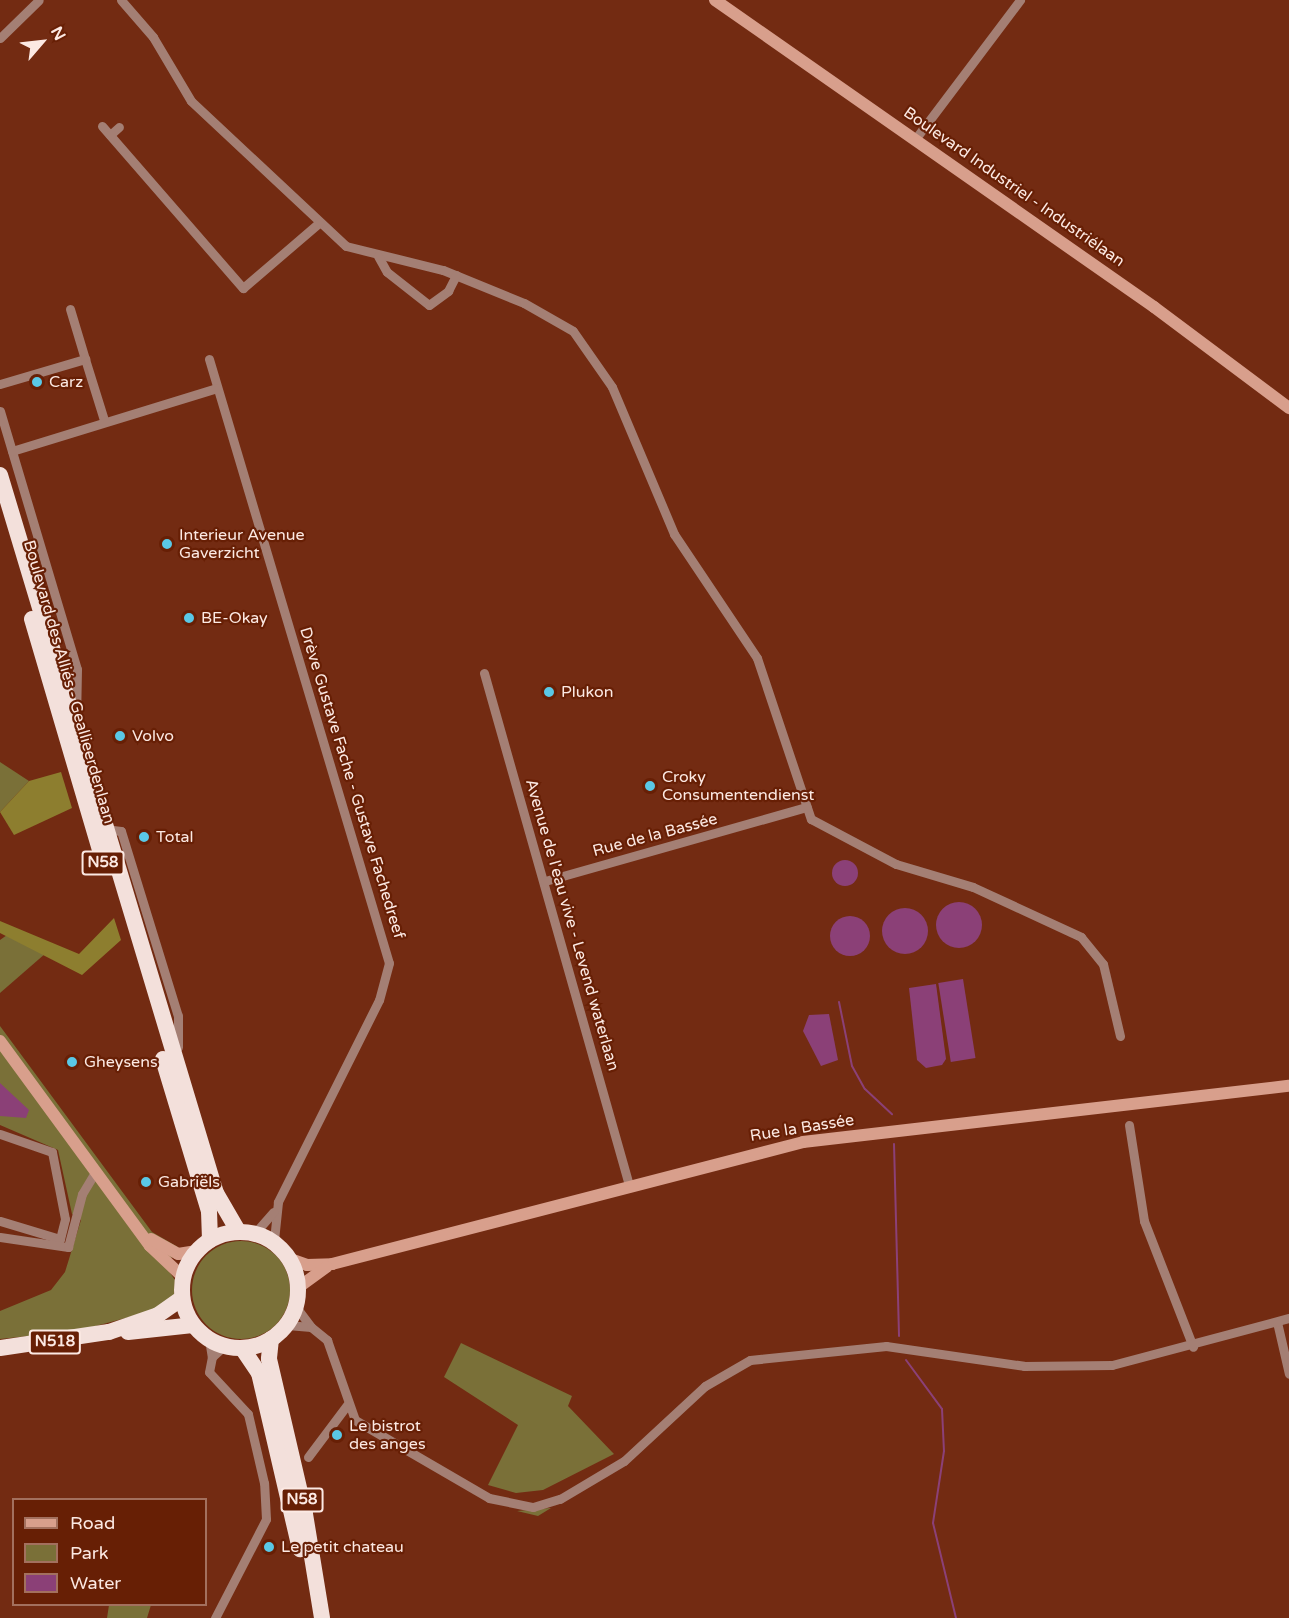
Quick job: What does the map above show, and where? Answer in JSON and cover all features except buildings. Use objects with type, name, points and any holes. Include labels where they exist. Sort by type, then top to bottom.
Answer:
[{"type":"highway","name":"Boulevard des Alliés - Geallieerdenlaan","points":[[0,476],[219,1203],[238,1231]]},
{"type":"highway","name":"Boulevard des Alliés - Geallieerdenlaan","points":[[0,514],[206,1198],[203,1246]]},
{"type":"highway","points":[[238,1231],[255,1233],[274,1242],[290,1259],[299,1287],[304,1319],[287,1325],[271,1339],[242,1348],[215,1347],[193,1325],[182,1298],[183,1277],[203,1246],[238,1231]]},
{"type":"highway","name":"N518","points":[[109,1332],[158,1315],[182,1298]]},
{"type":"highway","name":"N518","points":[[0,1348],[109,1332],[193,1325]]},
{"type":"highway","name":"N58","points":[[271,1339],[269,1359],[305,1514],[322,1618]]},
{"type":"highway","name":"N58","points":[[242,1348],[259,1373],[274,1432],[312,1618]]},
{"type":"main road","name":"Boulevard Industriel - Industriélaan","points":[[715,0],[916,138],[1289,408]]},
{"type":"main road","points":[[0,1041],[141,1231],[183,1277]]},
{"type":"main road","name":"Rue la Bassée","points":[[290,1259],[307,1265],[332,1264],[629,1185],[803,1142],[1289,1086]]},
{"type":"main road","points":[[141,1231],[170,1251],[203,1246]]},
{"type":"main road","name":"Rue la Bassée","points":[[299,1287],[332,1264]]},
{"type":"street","points":[[0,38],[39,0]]},
{"type":"street","points":[[121,0],[153,37],[191,101],[346,246],[456,275],[559,321],[602,369],[674,534],[757,658],[814,823],[896,864],[973,887],[1081,937],[1103,964],[1120,1036]]},
{"type":"street","points":[[916,138],[1020,0]]},
{"type":"street","points":[[102,126],[243,288],[320,222]]},
{"type":"street","points":[[110,135],[119,127]]},
{"type":"street","points":[[378,256],[387,272],[429,304],[456,275]]},
{"type":"street","points":[[70,309],[104,420]]},
{"type":"street","points":[[0,384],[85,359]]},
{"type":"street","name":"Drève Gustave Fache - Gustave Fachedreef","points":[[209,359],[389,963],[379,1000],[276,1208],[255,1233]]},
{"type":"street","points":[[12,451],[104,420],[217,387]]},
{"type":"street","points":[[0,411],[77,669],[75,722]]},
{"type":"street","name":"Avenue de l'eau vive - Levend waterlaan","points":[[484,674],[545,881],[629,1185]]},
{"type":"street","name":"Rue de la Bassée","points":[[545,881],[807,807]]},
{"type":"street","points":[[0,1052],[14,1057]]},
{"type":"street","points":[[1129,1125],[1144,1221],[1193,1347]]},
{"type":"street","points":[[0,1134],[43,1146],[56,1158],[65,1218],[60,1243]]},
{"type":"street","points":[[0,1221],[68,1247],[86,1184],[96,1171]]},
{"type":"street","name":"Drève Gustave Fache - Gustave Fachedreef","points":[[274,1242],[276,1208]]},
{"type":"street","points":[[0,1237],[60,1243]]},
{"type":"street","points":[[304,1319],[330,1346],[347,1406],[355,1420],[463,1485],[497,1501],[533,1507],[560,1499],[624,1461],[705,1386],[750,1360],[886,1346],[1065,1368],[1193,1347],[1289,1318]]},
{"type":"street","points":[[1277,1322],[1289,1374]]},
{"type":"street","points":[[215,1347],[209,1372],[215,1384],[240,1400],[248,1414],[266,1502],[266,1519],[215,1618]]},
{"type":"street","points":[[308,1457],[347,1406]]},
{"type":"green space","points":[[0,762],[29,781],[0,812]]},
{"type":"green space","points":[[7,935],[46,953],[0,993],[0,940]]},
{"type":"green space","points":[[0,1026],[152,1232],[178,1247],[166,1267],[175,1280],[174,1295],[152,1311],[77,1331],[0,1339],[0,1311],[51,1290],[65,1272],[81,1220],[72,1214],[58,1150],[0,1125]]},
{"type":"green space","points":[[241,1241],[260,1244],[276,1255],[287,1271],[290,1290],[287,1309],[276,1325],[260,1336],[241,1339],[222,1336],[206,1325],[195,1309],[192,1290],[195,1271],[206,1255],[222,1244]]},
{"type":"green space","points":[[461,1343],[572,1396],[568,1406],[614,1454],[543,1490],[516,1493],[488,1485],[518,1425],[444,1377]]},
{"type":"green space","points":[[550,1508],[538,1516],[517,1511]]},
{"type":"green space","points":[[109,1606],[151,1606],[147,1618],[107,1618]]},
{"type":"shaded area","points":[[61,772],[72,808],[14,835],[0,812],[29,781]]},
{"type":"shaded area","points":[[114,918],[121,940],[82,975],[0,933],[0,921],[79,954]]},
{"type":"water","points":[[845,860],[854,864],[858,873],[854,882],[845,886],[836,882],[832,873],[836,864]]},
{"type":"water","points":[[959,902],[975,909],[982,925],[975,941],[959,948],[943,941],[936,925],[943,909]]},
{"type":"water","points":[[905,908],[921,915],[928,931],[921,947],[905,954],[889,947],[882,931],[889,915]]},
{"type":"water","points":[[850,916],[858,917],[864,922],[869,928],[869,944],[864,950],[858,955],[850,956],[842,955],[836,950],[831,944],[830,936],[831,928],[836,922],[842,917]]},
{"type":"water","points":[[963,979],[976,1058],[951,1062],[938,983]]},
{"type":"water","points":[[936,984],[946,1059],[942,1065],[926,1068],[917,1060],[909,988]]},
{"type":"water","points":[[829,1014],[838,1060],[821,1066],[803,1031],[809,1015]]},
{"type":"water","points":[[0,1083],[29,1110],[26,1118],[0,1116]]},
{"type":"waterway","points":[[839,1002],[852,1066],[865,1089],[892,1114]]},
{"type":"waterway","points":[[894,1144],[899,1336]]},
{"type":"waterway","points":[[906,1360],[942,1409],[944,1451],[933,1523],[956,1618]]},
{"type":"place","name":"Carz","points":[[37,382]]},
{"type":"place","name":"Interieur Avenue Gaverzicht","points":[[167,544]]},
{"type":"place","name":"BE-Okay","points":[[189,618]]},
{"type":"place","name":"Plukon","points":[[549,692]]},
{"type":"place","name":"Volvo","points":[[120,736]]},
{"type":"place","name":"Croky Consumentendienst","points":[[650,786]]},
{"type":"place","name":"Total","points":[[144,837]]},
{"type":"place","name":"Gheysens","points":[[72,1062]]},
{"type":"place","name":"Gabriëls","points":[[146,1182]]},
{"type":"place","name":"Le bistrot des anges","points":[[337,1435]]},
{"type":"place","name":"Le petit chateau","points":[[269,1547]]}]
